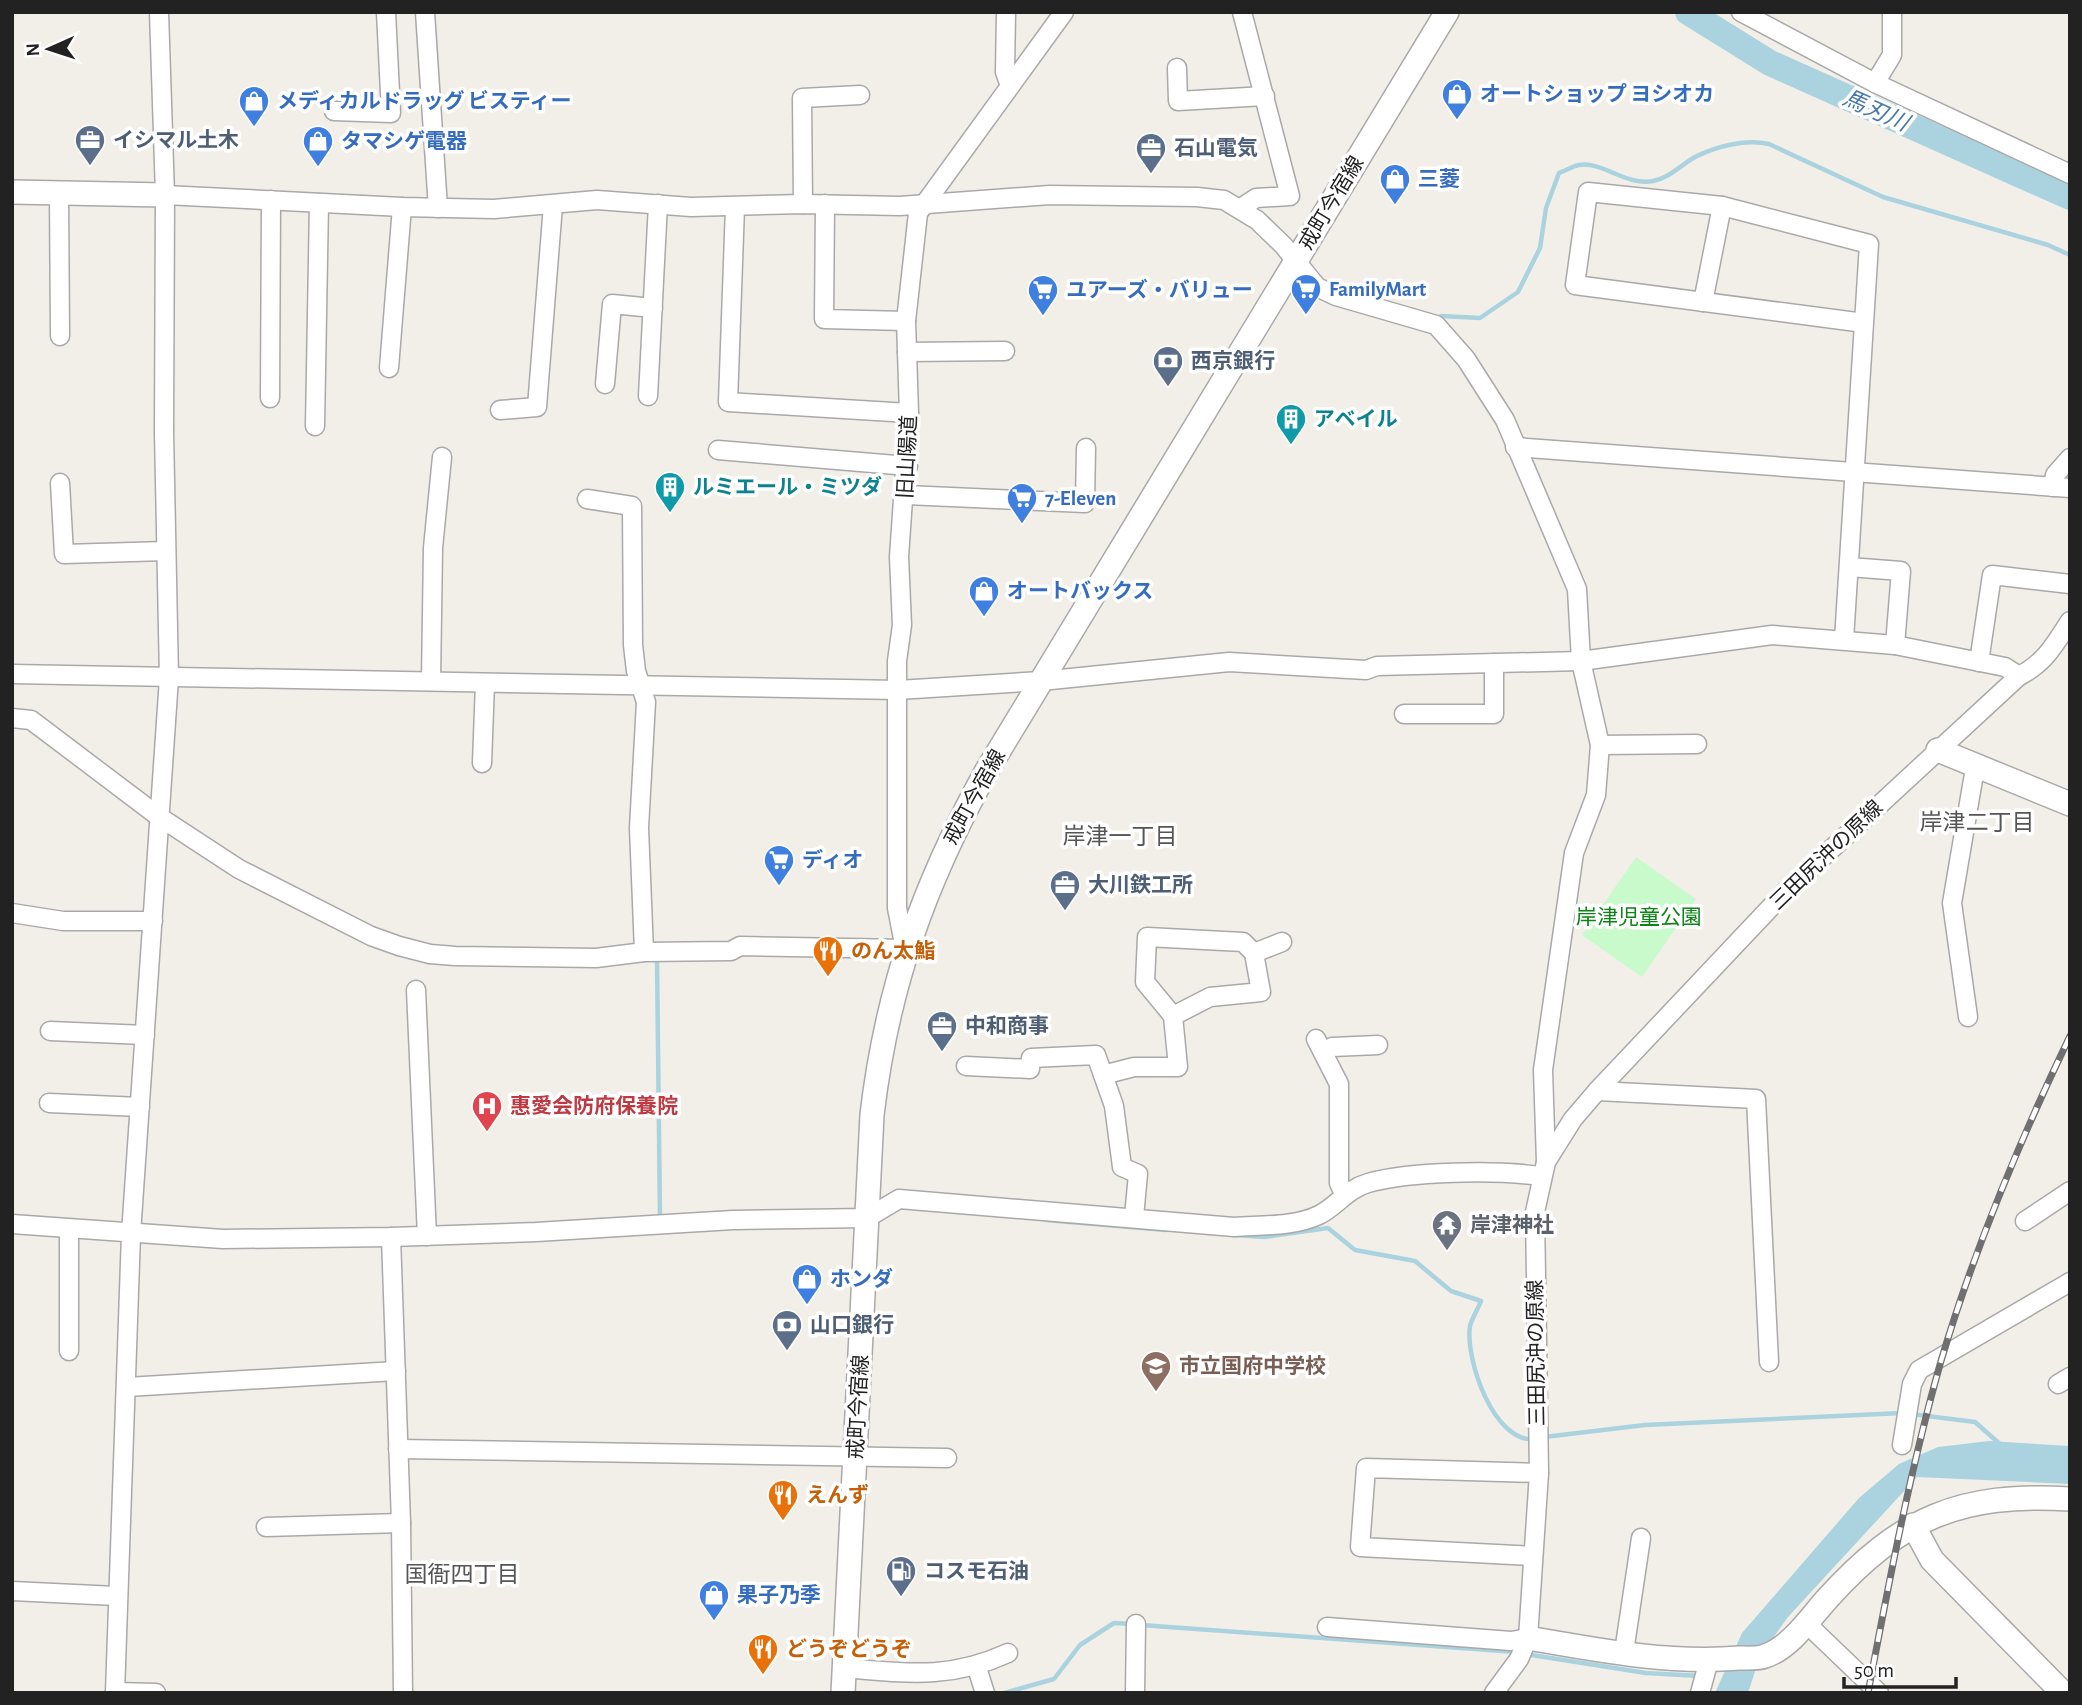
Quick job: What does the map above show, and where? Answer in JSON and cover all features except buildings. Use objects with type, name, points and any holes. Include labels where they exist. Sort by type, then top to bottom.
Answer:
[{"type":"street","points":[[156,1693],[115,1693],[116,1596],[127,1387],[131,1234],[169,678],[165,195],[159,12]]},
{"type":"street","points":[[334,111],[391,113],[386,12]]},
{"type":"street","points":[[425,12],[438,208]]},
{"type":"street","points":[[1006,12],[1005,72],[1010,86]]},
{"type":"street","name":"旧山陽道","points":[[905,949],[897,908],[898,690],[903,611],[899,557],[908,467],[906,321],[918,213],[1064,12]]},
{"type":"street","points":[[1241,208],[1256,198],[1290,196],[1242,12]]},
{"type":"street","name":"戒町今宿線","points":[[842,1693],[867,1218],[879,1053],[905,949],[951,836],[1041,681],[1447,12]]},
{"type":"street","points":[[1741,12],[1875,83],[2070,174]]},
{"type":"street","points":[[1875,83],[1892,55],[1892,12]]},
{"type":"street","points":[[1177,68],[1178,101],[1265,96]]},
{"type":"street","points":[[803,204],[802,99],[860,95]]},
{"type":"street","points":[[12,192],[165,195],[438,208],[597,201],[735,206],[924,205],[1100,195],[1224,200],[1241,208],[1283,245],[1317,287],[1336,296],[1436,325],[1466,359],[1505,419],[1577,589],[1581,661],[1600,745],[1596,795],[1574,853],[1543,1070],[1543,1169],[1404,1178],[1368,1183],[1344,1194],[1317,1216],[1284,1224],[1234,1227],[898,1199],[867,1218],[733,1220],[536,1233],[223,1239],[12,1224]]},
{"type":"street","points":[[1844,640],[1869,244],[1722,206],[1588,192],[1575,285],[1864,323]]},
{"type":"street","points":[[59,194],[60,336]]},
{"type":"street","points":[[270,398],[271,200]]},
{"type":"street","points":[[315,426],[319,202]]},
{"type":"street","points":[[648,396],[658,204]]},
{"type":"street","points":[[825,204],[824,319],[906,321]]},
{"type":"street","points":[[500,410],[537,407],[553,205]]},
{"type":"street","points":[[735,206],[728,402],[909,413]]},
{"type":"street","points":[[1703,302],[1722,206]]},
{"type":"street","points":[[389,368],[402,207]]},
{"type":"street","points":[[605,384],[612,304],[653,308]]},
{"type":"street","points":[[907,352],[1005,351]]},
{"type":"street","points":[[1516,447],[2061,488],[2055,475],[2070,458]]},
{"type":"street","points":[[906,495],[1085,503],[1086,448]]},
{"type":"street","points":[[718,450],[908,467]]},
{"type":"street","points":[[431,681],[433,548],[442,457]]},
{"type":"street","points":[[60,483],[64,554],[166,551]]},
{"type":"street","points":[[587,499],[632,506],[633,645],[636,671],[643,685],[646,702],[639,828],[644,952]]},
{"type":"street","points":[[1849,567],[1901,571],[1895,645]]},
{"type":"street","points":[[1979,662],[1992,575],[2070,584]]},
{"type":"street","name":"三田尻沖の原線","points":[[1528,1638],[1539,1474],[1534,1255],[1543,1169],[1573,1119],[1597,1091],[1787,891],[2019,676],[2036,668],[2050,653],[2070,621]]},
{"type":"street","points":[[12,674],[898,690],[1041,681],[1229,662],[1366,670],[1377,667],[1581,661],[1772,635],[1895,645],[2005,667],[2019,676]]},
{"type":"street","points":[[1404,714],[1494,714],[1494,663]]},
{"type":"street","points":[[482,763],[485,683]]},
{"type":"street","points":[[12,718],[31,720],[158,816],[239,869],[371,936],[399,946],[430,954],[455,956],[596,958],[644,952],[731,951],[740,946],[905,949]]},
{"type":"street","points":[[1600,745],[1697,744]]},
{"type":"street","points":[[1938,750],[1975,768],[2070,804]]},
{"type":"street","points":[[1968,1017],[1952,903],[1975,768]]},
{"type":"street","points":[[12,913],[63,921],[153,921]]},
{"type":"street","points":[[1103,1075],[1134,1067],[1178,1066],[1173,1016],[1146,982],[1147,937],[1242,942],[1254,953],[1261,992],[1210,997],[1173,1016]]},
{"type":"street","points":[[1254,953],[1282,942]]},
{"type":"street","points":[[416,990],[427,1236]]},
{"type":"street","points":[[50,1031],[145,1035]]},
{"type":"street","points":[[1344,1194],[1339,1183],[1339,1084],[1319,1046],[1378,1045]]},
{"type":"street","points":[[966,1066],[1030,1069],[1031,1058],[1096,1055],[1114,1106],[1122,1167],[1138,1174],[1133,1217]]},
{"type":"street","points":[[1597,1091],[1756,1099],[1769,1362]]},
{"type":"street","points":[[49,1103],[140,1107]]},
{"type":"street","points":[[2025,1221],[2070,1191]]},
{"type":"street","points":[[69,1229],[69,1351]]},
{"type":"street","points":[[391,1237],[401,1523],[403,1693]]},
{"type":"street","points":[[1902,1445],[1912,1384],[1919,1370],[2070,1282]]},
{"type":"street","points":[[127,1387],[396,1371]]},
{"type":"street","points":[[398,1449],[947,1458]]},
{"type":"street","points":[[1532,1556],[1360,1547],[1366,1468],[1539,1474]]},
{"type":"street","points":[[1327,1627],[1511,1641],[1528,1638],[1624,1652],[1714,1660],[1766,1656],[1788,1642],[1869,1555],[1913,1525],[1952,1508],[1994,1498],[2070,1499]]},
{"type":"street","points":[[267,1527],[401,1523]]},
{"type":"street","points":[[1913,1525],[1932,1560],[2063,1693]]},
{"type":"street","points":[[1624,1652],[1641,1538]]},
{"type":"street","points":[[12,1591],[116,1596]]},
{"type":"street","points":[[1135,1693],[1136,1623]]},
{"type":"street","points":[[1806,1623],[1879,1693]]},
{"type":"street","points":[[1494,1693],[1519,1659],[1528,1638]]},
{"type":"street","points":[[844,1668],[946,1673],[977,1668],[1008,1653]]},
{"type":"street","points":[[1700,1693],[1714,1660]]},
{"type":"street","points":[[977,1668],[985,1693]]},
{"type":"green space","name":"岸津児童公園","points":[[1636,857],[1696,899],[1642,977],[1582,935]]},
{"type":"water","points":[[1989,1441],[2070,1446],[2070,1484],[1917,1477],[1788,1617],[1760,1656],[1748,1693],[1715,1693],[1742,1633],[1859,1498],[1899,1464],[1938,1447]]},
{"type":"waterway","name":"馬刃川","points":[[1688,12],[1770,63],[2070,197]]},
{"type":"waterway","points":[[1441,316],[1480,318],[1518,292],[1540,248],[1546,208],[1559,173],[1588,165],[1633,180],[1653,181],[1704,153],[1741,143],[1769,144],[1883,197],[2048,245],[2070,255]]},
{"type":"waterway","points":[[653,960],[657,959],[660,1217]]},
{"type":"waterway","points":[[1046,1220],[1166,1230]]},
{"type":"waterway","points":[[1234,1235],[1264,1237],[1328,1228],[1355,1250],[1415,1261],[1451,1291],[1481,1301],[1470,1326],[1470,1341],[1472,1358],[1485,1397],[1507,1429],[1521,1437],[1536,1439]]},
{"type":"waterway","points":[[1544,1437],[1645,1425],[1902,1413]]},
{"type":"waterway","points":[[1911,1414],[1975,1422],[2001,1445]]},
{"type":"waterway","points":[[1004,1693],[1054,1679],[1080,1645],[1114,1623],[1132,1624]]},
{"type":"waterway","points":[[1141,1625],[1516,1652]]},
{"type":"waterway","points":[[1525,1654],[1646,1673],[1700,1676]]},
{"type":"railway","points":[[1868,1693],[1910,1485],[1941,1361],[1999,1196],[2070,1036]]},
{"type":"place","name":"オートショップ ヨシオカ","points":[[1457,121]]},
{"type":"place","name":"メディカルドラッグ ビスティー","points":[[254,128]]},
{"type":"place","name":"イシマル土木","points":[[90,167]]},
{"type":"place","name":"タマシゲ電器","points":[[318,168]]},
{"type":"place","name":"石山電気","points":[[1151,175]]},
{"type":"place","name":"三菱","points":[[1395,206]]},
{"type":"place","name":"FamilyMart","points":[[1306,316]]},
{"type":"place","name":"ユアーズ・バリュー","points":[[1043,317]]},
{"type":"place","name":"西京銀行","points":[[1168,388]]},
{"type":"place","name":"アベイル","points":[[1291,446]]},
{"type":"place","name":"ルミエール・ミツダ","points":[[670,514]]},
{"type":"place","name":"7-Eleven","points":[[1022,525]]},
{"type":"place","name":"オートバックス","points":[[984,618]]},
{"type":"place","name":"ディオ","points":[[779,887]]},
{"type":"place","name":"大川鉄工所","points":[[1065,912]]},
{"type":"place","name":"のん太鮨","points":[[828,978]]},
{"type":"place","name":"中和商事","points":[[942,1053]]},
{"type":"place","name":"惠愛会防府保養院","points":[[487,1133]]},
{"type":"place","name":"岸津神社","points":[[1447,1252]]},
{"type":"place","name":"ホンダ","points":[[807,1306]]},
{"type":"place","name":"山口銀行","points":[[787,1352]]},
{"type":"place","name":"市立国府中学校","points":[[1156,1393]]},
{"type":"place","name":"えんず","points":[[783,1522]]},
{"type":"place","name":"コスモ石油","points":[[901,1598]]},
{"type":"place","name":"果子乃季","points":[[714,1622]]},
{"type":"place","name":"どうぞどうぞ","points":[[763,1676]]},
{"type":"district","name":"岸津二丁目","points":[[1977,822]]},
{"type":"district","name":"岸津一丁目","points":[[1120,836]]},
{"type":"district","name":"国衙四丁目","points":[[462,1574]]}]
